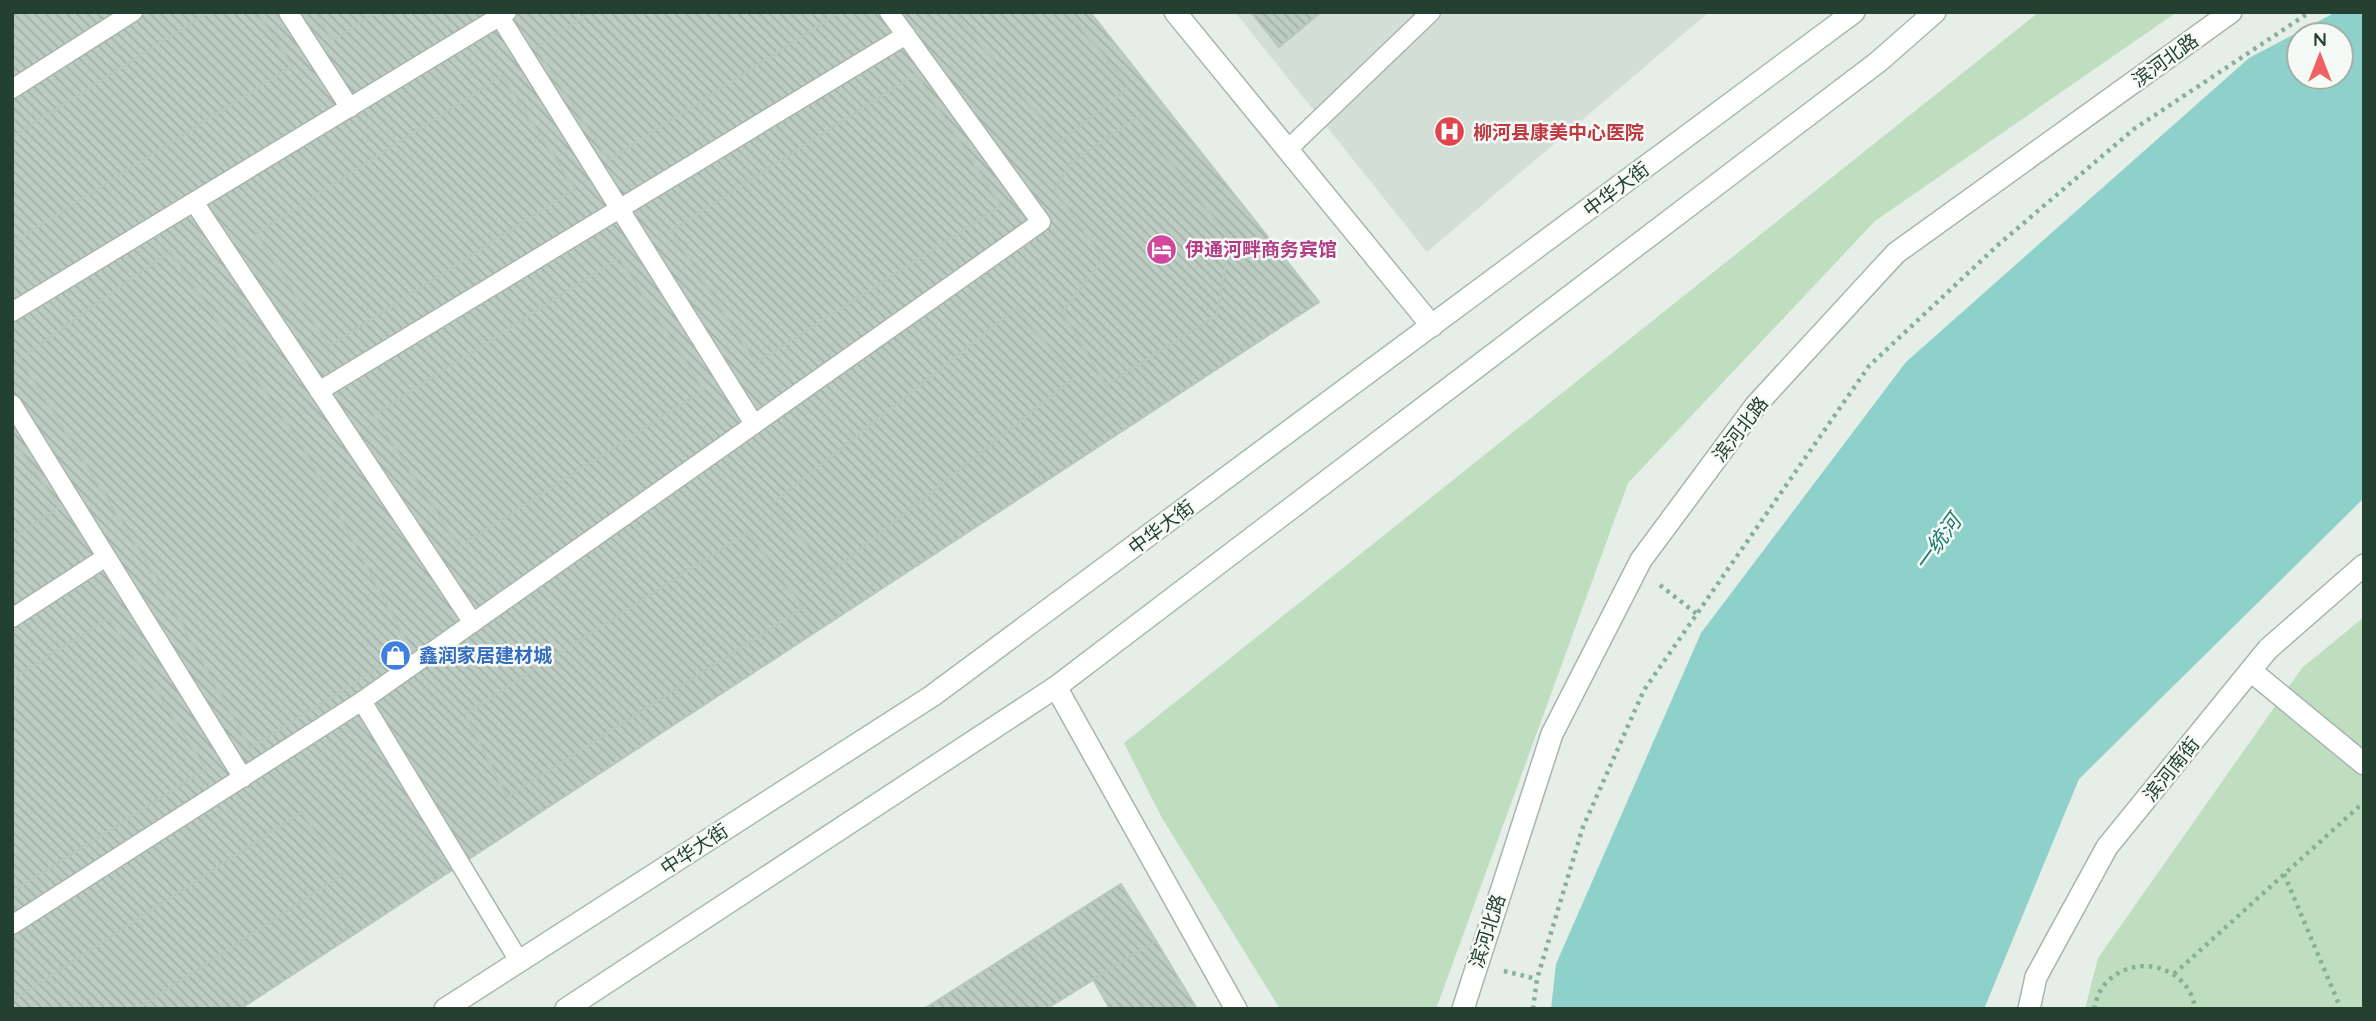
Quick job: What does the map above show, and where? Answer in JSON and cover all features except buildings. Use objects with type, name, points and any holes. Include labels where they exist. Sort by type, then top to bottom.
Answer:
[{"type":"main road","points":[[1175,12],[1432,326]]},
{"type":"main road","name":"中华大街","points":[[445,1009],[932,696],[1853,12]]},
{"type":"main road","points":[[566,1009],[1056,687],[1878,62],[1935,12]]},
{"type":"main road","name":"滨河北路","points":[[1463,1009],[1552,734],[1641,560],[1756,405],[1896,253],[2231,12]]},
{"type":"main road","name":"滨河南街","points":[[2029,1009],[2036,977],[2106,847],[2269,649],[2364,565]]},
{"type":"main road","points":[[2251,671],[2364,764]]},
{"type":"main road","points":[[1056,687],[1236,1009]]},
{"type":"lane","points":[[12,89],[133,12]]},
{"type":"lane","points":[[288,12],[350,108]]},
{"type":"lane","points":[[12,925],[362,702],[1041,222],[889,12]]},
{"type":"lane","points":[[1287,150],[1431,12]]},
{"type":"lane","points":[[12,312],[504,15],[754,424]]},
{"type":"lane","points":[[319,391],[906,35]]},
{"type":"lane","points":[[194,202],[473,623]]},
{"type":"lane","points":[[12,404],[243,778]]},
{"type":"lane","points":[[12,618],[106,557]]},
{"type":"lane","points":[[362,702],[519,961]]},
{"type":"path","points":[[1533,1009],[1537,979],[1589,814],[1644,690],[1869,366],[1999,244],[2134,129],[2310,12]]},
{"type":"path","points":[[1660,584],[1697,614]]},
{"type":"path","points":[[2174,974],[2364,802]]},
{"type":"path","points":[[2284,874],[2341,1009]]},
{"type":"path","points":[[2094,1009],[2101,989],[2116,974],[2135,966],[2156,967],[2174,974],[2187,987],[2195,1009]]},
{"type":"path","points":[[1499,970],[1537,979]]},
{"type":"shaded area","name":"柳河县康美中心医院","points":[[1235,12],[1709,12],[1427,252]]},
{"type":"green space","points":[[2039,12],[2177,12],[1875,221],[1628,483],[1436,1009],[1280,1009],[1162,818],[1124,743]]},
{"type":"green space","points":[[2364,617],[2364,1009],[2085,1009],[2098,958],[2302,668]]},
{"type":"water","name":"一统河","points":[[2336,12],[2364,12],[2364,498],[2079,779],[1984,1009],[1551,1009],[1556,964],[1701,633],[1906,362],[2249,58],[2285,39],[2285,91],[2355,91],[2355,21],[2319,21]]},
{"type":"place","name":"柳河县康美中心医院","points":[[1450,132]]},
{"type":"place","name":"伊通河畔商务宾馆","points":[[1162,249]]},
{"type":"place","name":"鑫润家居建材城","points":[[396,655]]}]
